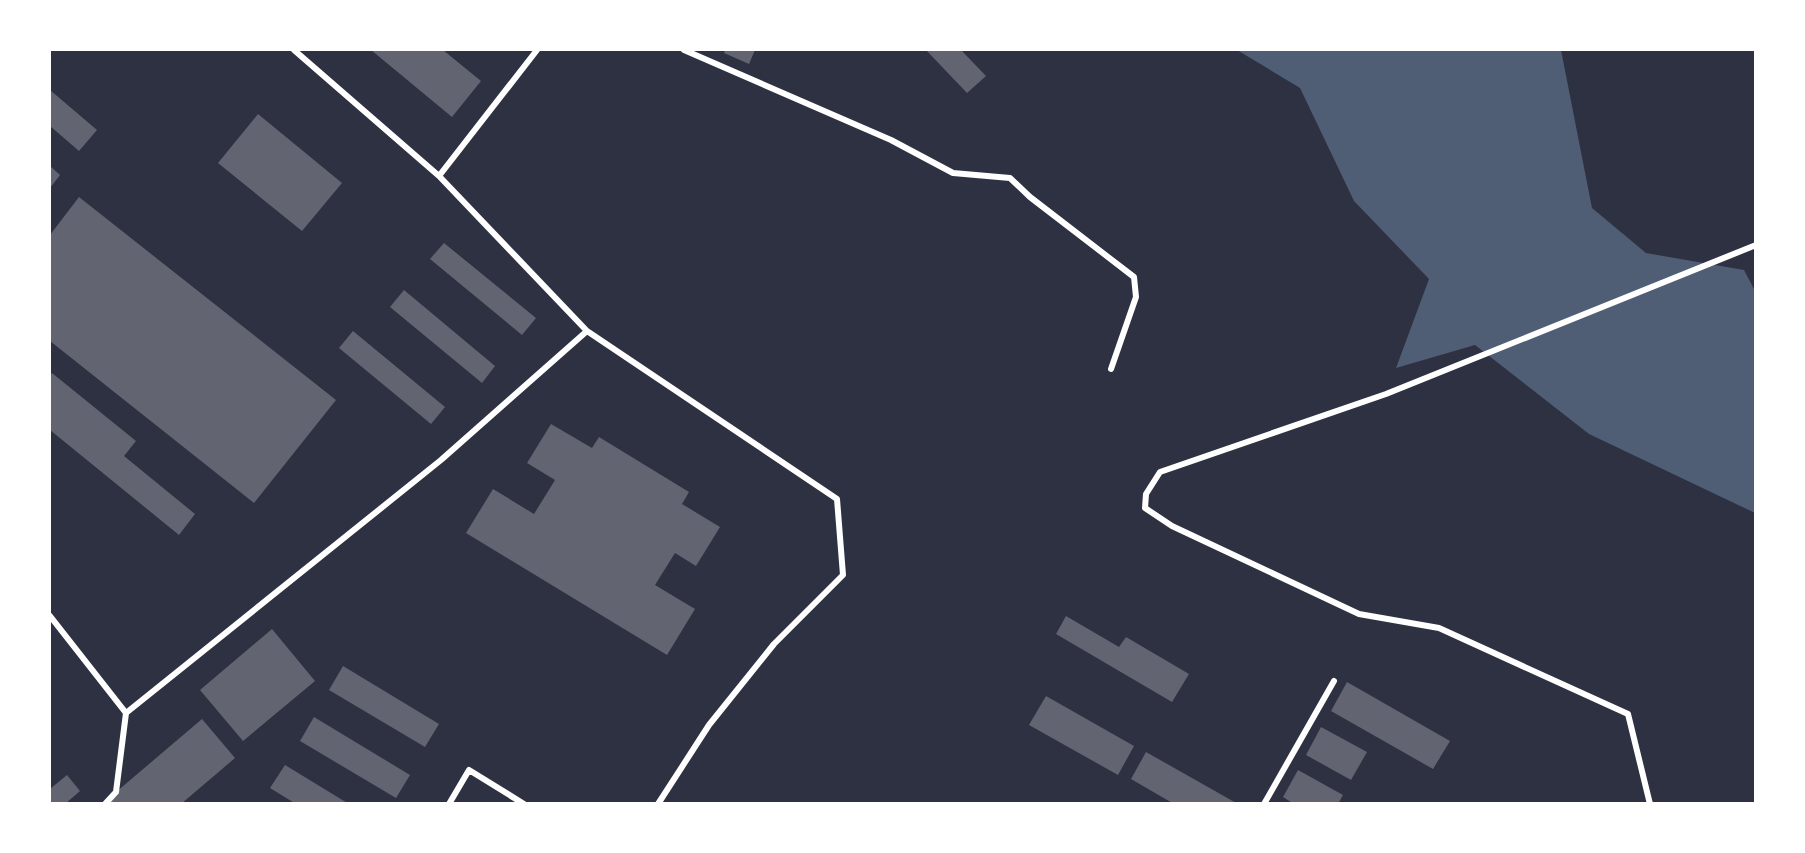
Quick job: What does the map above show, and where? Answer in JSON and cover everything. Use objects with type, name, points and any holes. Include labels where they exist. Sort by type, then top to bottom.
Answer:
[{"type":"street","points":[[294,50],[439,176],[587,331],[837,499],[843,575],[759,662],[709,724],[658,804]]},
{"type":"street","points":[[439,176],[537,50]]},
{"type":"street","points":[[684,50],[891,140],[953,173],[1010,178],[1030,197],[1134,277],[1136,297],[1111,369]]},
{"type":"street","points":[[1650,804],[1628,714],[1439,628],[1359,614],[1172,526],[1145,508],[1146,494],[1160,472],[1386,394],[1755,245]]},
{"type":"street","points":[[105,804],[116,792],[126,713],[441,460],[587,331]]},
{"type":"street","points":[[50,616],[126,713]]},
{"type":"street","points":[[1264,804],[1334,681]]},
{"type":"street","points":[[449,804],[469,770],[524,804]]},
{"type":"water","points":[[1237,50],[1561,50],[1592,208],[1646,253],[1744,270],[1755,291],[1755,513],[1589,434],[1475,345],[1396,368],[1429,279],[1354,201],[1300,88]]},
{"type":"building","points":[[371,50],[443,50],[481,81],[452,117]]},
{"type":"building","points":[[725,50],[755,50],[749,64],[724,53]]},
{"type":"building","points":[[926,50],[961,50],[986,76],[967,93]]},
{"type":"building","points":[[50,90],[97,130],[79,151],[50,126]]},
{"type":"building","points":[[258,114],[342,183],[302,231],[218,163]]},
{"type":"building","points":[[50,166],[60,175],[50,188]]},
{"type":"building","points":[[79,197],[336,400],[254,503],[50,341],[50,235]]},
{"type":"building","points":[[444,243],[536,318],[522,335],[430,259]]},
{"type":"building","points":[[404,290],[495,366],[482,383],[390,307]]},
{"type":"building","points":[[353,331],[445,407],[431,424],[339,348]]},
{"type":"building","points":[[52,373],[136,441],[124,456],[195,514],[179,535],[50,430],[50,376]]},
{"type":"building","points":[[551,424],[592,448],[599,437],[689,492],[682,504],[720,527],[696,566],[675,553],[655,585],[695,609],[667,655],[466,533],[493,489],[534,514],[555,480],[527,463]]},
{"type":"building","points":[[1066,616],[1119,647],[1126,637],[1189,674],[1172,702],[1056,634]]},
{"type":"building","points":[[272,629],[315,681],[243,741],[200,690]]},
{"type":"building","points":[[343,666],[439,724],[425,747],[329,690]]},
{"type":"building","points":[[1347,682],[1450,741],[1433,769],[1331,711]]},
{"type":"building","points":[[1046,696],[1134,746],[1118,775],[1029,725]]},
{"type":"building","points":[[314,717],[410,775],[396,798],[300,741]]},
{"type":"building","points":[[202,719],[235,758],[181,804],[102,804]]},
{"type":"building","points":[[1321,727],[1367,752],[1351,780],[1306,755]]},
{"type":"building","points":[[1146,752],[1238,804],[1174,804],[1131,779]]},
{"type":"building","points":[[285,765],[349,804],[296,804],[270,788]]},
{"type":"building","points":[[1298,770],[1343,795],[1338,804],[1294,804],[1283,797]]},
{"type":"building","points":[[67,775],[80,791],[65,804],[50,804],[50,789]]}]
